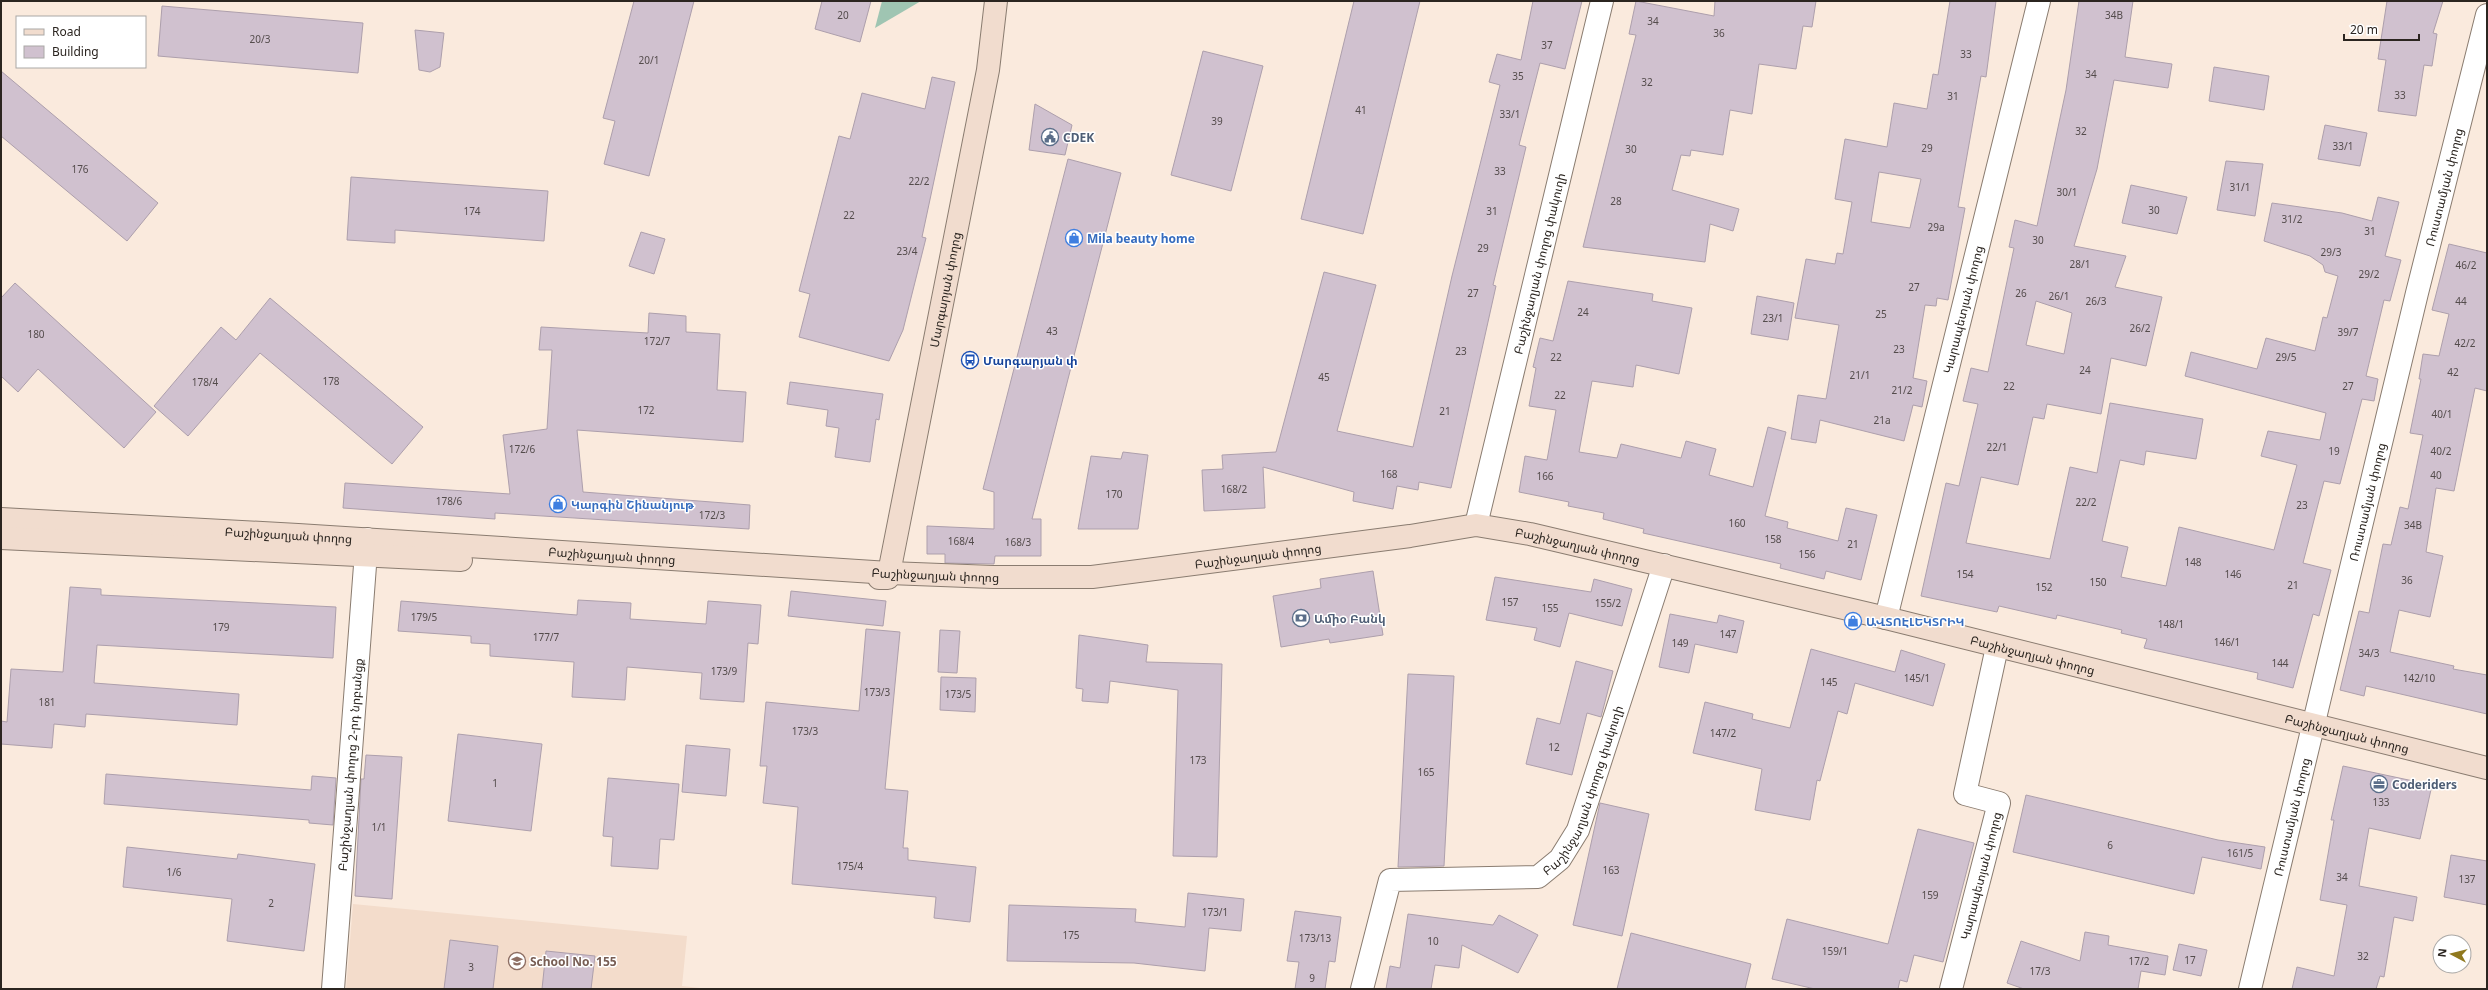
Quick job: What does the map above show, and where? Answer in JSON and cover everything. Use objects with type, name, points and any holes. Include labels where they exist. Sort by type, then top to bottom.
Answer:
[{"type":"main road","name":"Մարգարյան փողոց","points":[[886,576],[982,68],[990,1]]},
{"type":"main road","name":"Մարգարյան փողոց","points":[[886,576],[988,70],[996,1]]},
{"type":"main road","name":"Բաշինջաղյան փողոց","points":[[1,518],[366,548]]},
{"type":"main road","name":"Բաշինջաղյան փողոց","points":[[1,538],[366,548],[886,576],[1092,577],[1476,525],[1530,534],[1886,618],[1997,647],[2487,768]]},
{"type":"street","name":"Բաշինջաղյան փողոց փակուղի","points":[[1476,525],[1602,1]]},
{"type":"street","name":"Կարապետյան փողոց","points":[[1886,618],[2039,1]]},
{"type":"street","name":"Ռուստամյան փողոց","points":[[2250,989],[2313,724],[2344,603],[2417,293],[2487,15]]},
{"type":"street","name":"Բաշինջաղյան փողոց 2-րդ նրբանցք","points":[[332,989],[366,548]]},
{"type":"street","name":"Բաշինջաղյան փողոց փակուղի","points":[[1362,989],[1390,880],[1538,876],[1560,858],[1578,830],[1664,565]]},
{"type":"street","name":"Կարապետյան փողոց","points":[[1951,989],[1999,803],[1965,794],[1997,647]]},
{"type":"shaded area","name":"School No. 155","points":[[353,904],[687,936],[682,986],[709,989],[346,989]]},
{"type":"green space","points":[[882,1],[921,1],[875,28]]},
{"type":"building","points":[[634,1],[694,1],[649,176],[604,164],[615,121],[603,118]]},
{"type":"building","points":[[822,1],[871,1],[860,42],[815,29]]},
{"type":"building","points":[[1354,1],[1420,1],[1363,234],[1301,219]]},
{"type":"building","points":[[1533,1],[1582,1],[1565,69],[1540,63],[1519,145],[1526,147],[1493,285],[1496,286],[1451,488],[1419,482],[1418,490],[1397,486],[1393,509],[1353,501],[1354,492],[1263,467],[1265,508],[1204,511],[1202,470],[1223,469],[1222,455],[1276,452],[1324,272],[1376,285],[1337,431],[1413,447],[1452,276],[1500,85],[1489,82],[1497,54],[1521,60]]},
{"type":"building","points":[[1636,1],[1714,16],[1715,1],[1816,1],[1812,27],[1803,26],[1796,69],[1759,64],[1752,114],[1730,110],[1723,155],[1691,150],[1690,156],[1681,155],[1672,190],[1739,209],[1733,231],[1710,224],[1705,262],[1583,247],[1636,35],[1629,34]]},
{"type":"building","points":[[1950,1],[1996,1],[1986,77],[1981,76],[1958,207],[1965,208],[1948,300],[1937,298],[1936,306],[1925,305],[1913,378],[1927,381],[1922,407],[1913,405],[1904,441],[1820,420],[1816,443],[1791,439],[1798,395],[1826,399],[1839,325],[1795,318],[1806,259],[1835,264],[1837,253],[1843,254],[1852,202],[1835,199],[1845,139],[1887,147],[1894,103],[1927,109],[1933,74],[1938,75]],"holes":[[[1879,172],[1921,179],[1910,228],[1871,222]]]},
{"type":"building","points":[[2079,1],[2133,1],[2125,57],[2172,64],[2168,88],[2114,80],[2097,169],[2074,246],[2126,256],[2115,287],[2162,297],[2146,366],[2111,358],[2101,414],[2047,404],[2044,419],[2033,417],[2018,485],[1981,477],[1966,543],[2050,559],[2070,467],[2097,473],[2110,403],[2203,419],[2196,459],[2146,451],[2144,465],[2120,460],[2102,541],[2128,547],[2121,577],[2166,586],[2179,527],[2274,550],[2297,465],[2261,456],[2268,431],[2320,440],[2326,413],[2185,376],[2191,352],[2257,369],[2266,338],[2315,351],[2323,317],[2327,318],[2338,276],[2325,272],[2323,265],[2310,256],[2264,241],[2272,203],[2342,213],[2372,221],[2378,197],[2399,202],[2385,256],[2401,260],[2390,301],[2384,300],[2366,376],[2378,379],[2374,401],[2362,399],[2340,484],[2324,481],[2303,563],[2331,570],[2319,616],[2313,614],[2293,688],[2257,679],[2258,673],[2144,648],[2147,639],[2121,633],[2122,630],[2057,615],[2056,619],[1999,606],[1997,612],[1921,596],[1946,483],[1959,486],[1978,404],[1963,401],[1971,368],[1988,372],[2014,248],[2009,247],[2015,220],[2037,226],[2066,90]],"holes":[[[2036,301],[2072,313],[2064,354],[2026,345]]]},
{"type":"building","points":[[2387,1],[2443,1],[2433,33],[2437,34],[2432,66],[2424,65],[2416,116],[2378,111],[2386,60],[2378,59]]},
{"type":"building","points":[[162,6],[363,23],[358,73],[158,56]]},
{"type":"building","points":[[415,30],[444,33],[440,67],[430,72],[419,70]]},
{"type":"building","points":[[1203,51],[1263,66],[1231,191],[1171,175]]},
{"type":"building","points":[[2214,67],[2269,76],[2264,110],[2209,101]]},
{"type":"building","points":[[1,71],[158,203],[127,241],[1,136]]},
{"type":"building","points":[[932,77],[955,82],[922,237],[926,238],[903,330],[889,361],[799,337],[810,294],[799,291],[839,136],[850,139],[862,93],[925,109]]},
{"type":"building","name":"CDEK","points":[[1035,104],[1072,125],[1065,155],[1029,150]]},
{"type":"building","points":[[2325,125],[2367,133],[2360,166],[2318,159]]},
{"type":"building","points":[[1068,159],[1121,173],[1032,519],[1041,519],[1041,556],[995,556],[994,564],[945,563],[945,554],[927,554],[927,526],[994,529],[994,492],[983,489]]},
{"type":"building","points":[[2226,161],[2263,164],[2255,216],[2217,210]]},
{"type":"building","points":[[351,177],[548,191],[544,241],[395,230],[395,243],[347,240]]},
{"type":"building","points":[[2131,185],[2187,197],[2177,234],[2122,223]]},
{"type":"building","points":[[641,232],[665,239],[654,274],[629,266]]},
{"type":"building","points":[[2449,244],[2487,253],[2487,391],[2475,388],[2454,491],[2436,488],[2426,552],[2443,556],[2430,617],[2399,610],[2390,652],[2454,666],[2453,669],[2487,675],[2487,714],[2366,686],[2364,696],[2340,690],[2359,611],[2369,613],[2383,544],[2391,545],[2400,507],[2408,509],[2423,435],[2410,433],[2421,379],[2419,379],[2423,354],[2439,356],[2449,314],[2432,310]]},
{"type":"building","points":[[1568,281],[1653,294],[1652,301],[1692,308],[1679,374],[1636,365],[1633,387],[1592,381],[1579,452],[1617,458],[1621,444],[1681,458],[1686,441],[1716,449],[1709,475],[1753,487],[1768,427],[1786,432],[1765,516],[1788,522],[1787,528],[1838,541],[1846,508],[1877,515],[1861,580],[1826,571],[1824,579],[1780,568],[1781,564],[1643,533],[1644,529],[1603,519],[1604,513],[1568,506],[1569,502],[1519,492],[1525,456],[1547,460],[1556,410],[1529,406],[1536,368],[1533,367],[1540,338],[1553,341]]},
{"type":"building","points":[[15,283],[156,412],[124,448],[38,369],[18,392],[1,376],[1,298]]},
{"type":"building","points":[[1757,296],[1794,303],[1788,340],[1751,334]]},
{"type":"building","points":[[270,298],[423,427],[392,464],[260,353],[188,436],[154,406],[221,327],[236,340]]},
{"type":"building","points":[[649,313],[686,316],[686,332],[720,334],[717,390],[746,392],[743,442],[577,430],[583,492],[750,505],[749,529],[495,513],[495,519],[343,508],[345,483],[510,494],[503,435],[547,429],[552,350],[539,350],[541,327],[648,333]]},
{"type":"building","points":[[790,382],[883,394],[879,420],[876,419],[870,462],[835,457],[839,428],[826,426],[828,410],[787,404]]},
{"type":"building","points":[[1123,452],[1148,455],[1138,529],[1078,529],[1091,456],[1121,459]]},
{"type":"building","points":[[1373,571],[1383,635],[1330,643],[1329,639],[1281,647],[1273,596],[1321,588],[1320,579]]},
{"type":"building","points":[[1495,577],[1591,592],[1594,579],[1632,589],[1622,626],[1569,613],[1560,647],[1534,640],[1537,628],[1486,620]]},
{"type":"building","points":[[70,587],[101,589],[101,595],[336,607],[333,658],[97,645],[94,683],[239,694],[237,725],[86,714],[85,727],[54,724],[52,748],[1,744],[1,721],[7,722],[11,669],[63,672]]},
{"type":"building","points":[[791,591],[886,601],[883,626],[788,616]]},
{"type":"building","points":[[578,600],[631,603],[630,619],[706,624],[708,601],[761,605],[758,644],[748,643],[744,702],[700,699],[702,673],[627,667],[625,700],[572,697],[574,662],[490,656],[490,644],[471,643],[471,636],[398,631],[401,601],[577,615]]},
{"type":"building","points":[[1670,614],[1717,623],[1719,615],[1744,621],[1737,653],[1695,644],[1689,673],[1659,667]]},
{"type":"building","points":[[866,629],[900,632],[885,789],[908,791],[903,848],[908,848],[908,860],[976,867],[970,922],[934,918],[936,897],[792,884],[798,807],[763,803],[767,766],[760,766],[766,702],[859,711]]},
{"type":"building","points":[[940,630],[960,631],[957,673],[938,672]]},
{"type":"building","points":[[1079,635],[1148,645],[1146,662],[1222,664],[1217,857],[1173,856],[1178,690],[1110,681],[1108,703],[1082,701],[1083,689],[1076,688]]},
{"type":"building","points":[[1811,649],[1895,672],[1901,650],[1945,664],[1933,706],[1855,683],[1847,714],[1838,711],[1820,781],[1817,780],[1810,820],[1755,810],[1762,769],[1693,753],[1705,702],[1753,714],[1752,719],[1790,728]]},
{"type":"building","points":[[1576,661],[1613,671],[1601,717],[1587,713],[1572,775],[1526,764],[1537,718],[1560,724]]},
{"type":"building","points":[[1408,674],[1454,676],[1444,866],[1398,867]]},
{"type":"building","points":[[941,677],[976,678],[975,712],[940,710]]},
{"type":"building","points":[[458,734],[542,744],[531,831],[448,821]]},
{"type":"building","points":[[686,745],[730,749],[726,796],[682,792]]},
{"type":"building","points":[[366,755],[402,757],[392,899],[355,896],[361,779],[364,779]]},
{"type":"building","points":[[2343,766],[2432,785],[2420,839],[2369,828],[2359,886],[2417,897],[2413,921],[2394,917],[2384,977],[2380,976],[2376,989],[2292,989],[2297,967],[2334,976],[2347,905],[2320,900],[2334,820],[2331,820]]},
{"type":"building","points":[[106,774],[311,790],[312,776],[336,778],[333,825],[309,823],[309,820],[104,804]]},
{"type":"building","points":[[608,778],[679,784],[674,840],[660,839],[658,869],[611,866],[613,837],[603,836]]},
{"type":"building","points":[[2026,795],[2218,840],[2265,847],[2261,869],[2202,857],[2194,894],[2013,852]]},
{"type":"building","points":[[1600,803],[1649,814],[1622,936],[1573,925]]},
{"type":"building","points":[[1918,829],[1974,843],[1943,962],[1914,955],[1907,982],[1900,980],[1898,989],[1815,989],[1772,979],[1787,919],[1888,944]]},
{"type":"building","points":[[127,847],[237,859],[238,854],[315,864],[304,951],[227,941],[232,899],[123,887]]},
{"type":"building","points":[[2451,855],[2487,861],[2487,905],[2444,897]]},
{"type":"building","points":[[1188,893],[1244,899],[1241,931],[1209,928],[1205,971],[1134,963],[1007,961],[1009,905],[1136,909],[1135,922],[1185,927]]},
{"type":"building","points":[[1295,911],[1341,917],[1335,962],[1329,961],[1325,989],[1295,989],[1299,962],[1287,961]]},
{"type":"building","points":[[1408,914],[1493,925],[1499,915],[1538,935],[1518,973],[1462,945],[1459,968],[1435,965],[1431,989],[1386,989],[1390,966],[1400,968]]},
{"type":"building","points":[[2085,932],[2109,936],[2108,945],[2168,956],[2165,975],[2141,971],[2138,989],[2024,989],[2007,983],[2021,941],[2080,961]]},
{"type":"building","points":[[1631,933],[1751,964],[1745,989],[1617,989]]},
{"type":"building","points":[[450,940],[498,946],[493,989],[444,989]]},
{"type":"building","points":[[2179,944],[2207,950],[2201,976],[2173,970]]},
{"type":"building","points":[[546,951],[595,956],[591,989],[542,989]]},
{"type":"place","name":"CDEK","points":[[1050,137]]},
{"type":"place","name":"Mila beauty home","points":[[1074,238]]},
{"type":"place","name":"Մարգարյան փ","points":[[970,360]]},
{"type":"place","name":"Կարգին Շինանյութ","points":[[558,504]]},
{"type":"place","name":"Ամիօ Բանկ","points":[[1301,618]]},
{"type":"place","name":"ԱՎՏՈԷԼԵԿՏՐԻԿ","points":[[1853,621]]},
{"type":"place","name":"Coderiders","points":[[2379,784]]},
{"type":"place","name":"School No. 155","points":[[517,961]]}]
